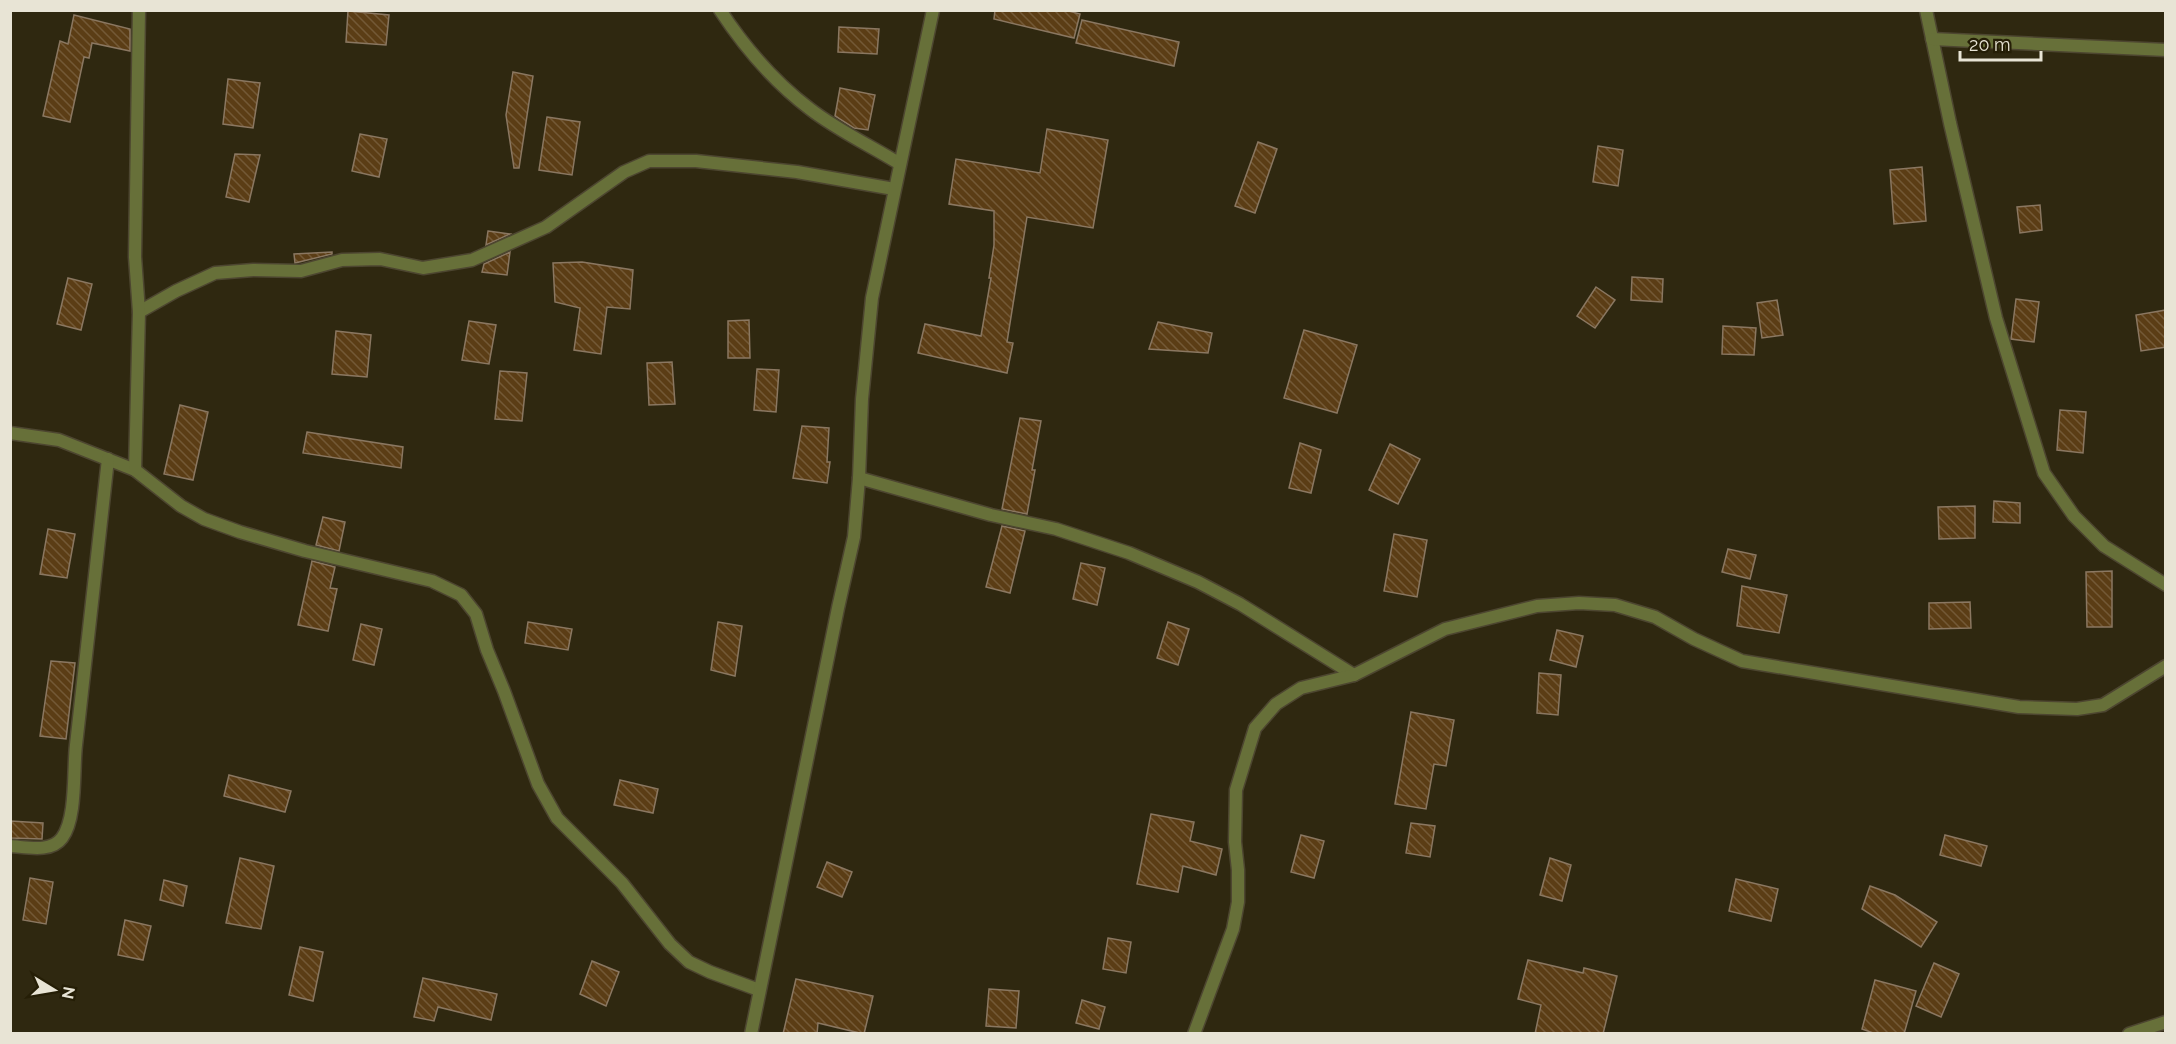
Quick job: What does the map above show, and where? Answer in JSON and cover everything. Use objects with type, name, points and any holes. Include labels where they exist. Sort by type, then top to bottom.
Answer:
[{"type":"street","points":[[135,470],[139,312],[135,257],[139,10]]},
{"type":"street","points":[[720,10],[742,44],[773,77],[810,109],[900,164]]},
{"type":"street","points":[[751,1034],[854,537],[862,399],[872,298],[933,10]]},
{"type":"street","points":[[1926,10],[1996,318],[2044,473],[2074,516],[2104,546],[2166,585]]},
{"type":"street","points":[[1932,39],[2166,50]]},
{"type":"street","points":[[139,312],[215,273],[253,270],[301,271],[342,260],[380,259],[423,268],[472,260],[546,227],[624,172],[649,161],[696,161],[797,172],[894,189]]},
{"type":"street","points":[[10,433],[59,440],[135,470],[181,506],[204,519],[240,532],[304,551],[432,581],[462,595],[476,614],[487,650],[538,784],[557,818],[622,883],[670,944],[690,962],[759,990]]},
{"type":"street","points":[[10,846],[39,848],[55,845],[63,837],[70,822],[75,755],[108,459]]},
{"type":"street","points":[[859,478],[991,515],[1056,529],[1129,554],[1198,582],[1240,604],[1354,675]]},
{"type":"street","points":[[1194,1034],[1218,974],[1235,920],[1238,902],[1235,842],[1236,790],[1255,728],[1276,704],[1302,688],[1354,675],[1445,629],[1536,606],[1579,603],[1615,605],[1655,617],[1694,639],[1742,661],[2019,708],[2077,709],[2103,705],[2166,666]]},
{"type":"street","points":[[2129,1034],[2166,1022]]},
{"type":"building","points":[[995,10],[1065,10],[1080,14],[1074,38],[994,19]]},
{"type":"building","points":[[348,11],[389,15],[386,45],[346,42]]},
{"type":"building","points":[[74,15],[130,29],[130,51],[92,43],[89,58],[84,57],[70,122],[43,116],[60,41],[68,44]]},
{"type":"building","points":[[1082,20],[1179,42],[1174,66],[1076,43]]},
{"type":"building","points":[[839,27],[879,29],[877,54],[838,52]]},
{"type":"building","points":[[513,72],[533,76],[519,168],[514,168],[506,115]]},
{"type":"building","points":[[228,79],[260,83],[253,128],[223,124]]},
{"type":"building","points":[[840,88],[875,95],[868,130],[854,128],[835,116]]},
{"type":"building","points":[[547,117],[580,122],[572,175],[539,170]]},
{"type":"building","points":[[1047,129],[1108,140],[1093,228],[1027,217],[1007,342],[1013,343],[1007,373],[918,353],[925,324],[981,336],[991,278],[989,278],[994,245],[994,211],[949,204],[956,159],[1040,173]]},
{"type":"building","points":[[360,134],[387,139],[379,177],[352,171]]},
{"type":"building","points":[[1258,142],[1277,149],[1255,213],[1235,206]]},
{"type":"building","points":[[1598,146],[1623,150],[1618,186],[1593,182]]},
{"type":"building","points":[[235,154],[260,155],[249,202],[226,197]]},
{"type":"building","points":[[1922,167],[1926,221],[1894,224],[1890,170]]},
{"type":"building","points":[[2040,205],[2042,230],[2020,233],[2017,207]]},
{"type":"building","points":[[488,231],[510,234],[486,245]]},
{"type":"building","points":[[332,252],[332,254],[295,263],[294,254]]},
{"type":"building","points":[[510,252],[507,275],[482,272],[484,264]]},
{"type":"building","points":[[582,262],[633,270],[630,309],[607,307],[601,354],[574,350],[580,308],[555,302],[553,263]]},
{"type":"building","points":[[1632,277],[1663,279],[1662,302],[1631,300]]},
{"type":"building","points":[[68,278],[92,284],[81,330],[57,324]]},
{"type":"building","points":[[1596,287],[1615,300],[1595,328],[1577,316]]},
{"type":"building","points":[[2016,299],[2039,302],[2034,342],[2011,339]]},
{"type":"building","points":[[1777,300],[1783,335],[1762,338],[1757,303]]},
{"type":"building","points":[[2166,310],[2166,347],[2141,351],[2136,315]]},
{"type":"building","points":[[749,320],[750,358],[728,358],[728,321]]},
{"type":"building","points":[[469,321],[496,325],[489,364],[462,360]]},
{"type":"building","points":[[1158,322],[1212,333],[1208,353],[1149,349]]},
{"type":"building","points":[[1723,326],[1756,328],[1754,355],[1722,354]]},
{"type":"building","points":[[1304,330],[1357,345],[1337,413],[1284,398]]},
{"type":"building","points":[[336,331],[371,335],[367,377],[332,374]]},
{"type":"building","points":[[672,362],[675,404],[649,405],[647,363]]},
{"type":"building","points":[[757,369],[779,370],[776,412],[754,410]]},
{"type":"building","points":[[500,371],[527,373],[522,421],[495,419]]},
{"type":"building","points":[[180,405],[208,412],[193,480],[164,474]]},
{"type":"building","points":[[2060,410],[2086,412],[2083,453],[2057,450]]},
{"type":"building","points":[[1020,418],[1041,421],[1027,514],[1002,509]]},
{"type":"building","points":[[802,426],[829,428],[827,462],[830,462],[827,483],[793,478]]},
{"type":"building","points":[[307,432],[403,447],[401,468],[303,453]]},
{"type":"building","points":[[1300,443],[1321,450],[1311,493],[1289,488]]},
{"type":"building","points":[[1390,444],[1420,459],[1398,504],[1369,490]]},
{"type":"building","points":[[1994,501],[2020,503],[2020,523],[1993,522]]},
{"type":"building","points":[[1975,506],[1975,538],[1939,539],[1938,507]]},
{"type":"building","points":[[323,517],[345,522],[339,551],[316,545]]},
{"type":"building","points":[[1002,526],[1025,531],[1010,593],[986,587]]},
{"type":"building","points":[[48,529],[75,534],[67,578],[40,574]]},
{"type":"building","points":[[1394,534],[1427,540],[1417,597],[1384,591]]},
{"type":"building","points":[[1728,549],[1756,555],[1750,579],[1722,572]]},
{"type":"building","points":[[312,561],[335,567],[330,588],[337,589],[328,631],[298,625]]},
{"type":"building","points":[[1081,563],[1105,568],[1097,605],[1073,599]]},
{"type":"building","points":[[2112,571],[2112,627],[2087,627],[2086,572]]},
{"type":"building","points":[[1742,586],[1787,595],[1779,633],[1737,626]]},
{"type":"building","points":[[1970,602],[1971,628],[1929,629],[1929,603]]},
{"type":"building","points":[[528,622],[572,629],[568,650],[525,643]]},
{"type":"building","points":[[718,622],[742,626],[735,676],[711,670]]},
{"type":"building","points":[[1168,622],[1189,629],[1178,665],[1157,658]]},
{"type":"building","points":[[361,624],[382,629],[374,665],[353,660]]},
{"type":"building","points":[[1557,630],[1583,636],[1576,667],[1550,660]]},
{"type":"building","points":[[51,661],[75,663],[66,739],[40,736]]},
{"type":"building","points":[[1539,673],[1561,675],[1558,715],[1537,713]]},
{"type":"building","points":[[1411,712],[1454,720],[1446,766],[1434,764],[1426,809],[1395,804]]},
{"type":"building","points":[[229,775],[291,791],[285,812],[224,796]]},
{"type":"building","points":[[620,780],[658,789],[653,813],[614,805]]},
{"type":"building","points":[[1151,814],[1194,822],[1190,841],[1222,849],[1216,875],[1183,866],[1178,892],[1137,884]]},
{"type":"building","points":[[10,821],[43,823],[42,839],[10,838]]},
{"type":"building","points":[[1411,823],[1435,826],[1430,857],[1406,853]]},
{"type":"building","points":[[1301,835],[1324,841],[1314,878],[1291,872]]},
{"type":"building","points":[[1945,835],[1987,846],[1981,866],[1940,855]]},
{"type":"building","points":[[240,858],[274,866],[261,929],[226,923]]},
{"type":"building","points":[[1550,858],[1571,865],[1562,901],[1540,895]]},
{"type":"building","points":[[827,862],[852,872],[842,897],[817,887]]},
{"type":"building","points":[[30,878],[53,882],[46,924],[23,920]]},
{"type":"building","points":[[1736,879],[1778,889],[1771,921],[1729,911]]},
{"type":"building","points":[[164,880],[187,886],[183,906],[160,900]]},
{"type":"building","points":[[1870,886],[1895,895],[1937,922],[1921,947],[1862,909]]},
{"type":"building","points":[[125,920],[151,926],[143,960],[118,955]]},
{"type":"building","points":[[1108,938],[1131,942],[1126,973],[1103,969]]},
{"type":"building","points":[[300,947],[323,952],[313,1001],[289,995]]},
{"type":"building","points":[[1528,960],[1583,973],[1584,968],[1617,976],[1603,1034],[1535,1034],[1541,1005],[1518,999]]},
{"type":"building","points":[[592,961],[619,972],[606,1006],[580,994]]},
{"type":"building","points":[[1934,963],[1959,974],[1941,1017],[1916,1006]]},
{"type":"building","points":[[423,978],[497,994],[491,1020],[438,1007],[434,1021],[414,1017]]},
{"type":"building","points":[[796,979],[873,996],[864,1034],[818,1023],[817,1034],[783,1034]]},
{"type":"building","points":[[1875,980],[1916,991],[1904,1034],[1876,1034],[1862,1029]]},
{"type":"building","points":[[989,989],[1019,991],[1016,1028],[986,1026]]},
{"type":"building","points":[[1082,1000],[1105,1007],[1099,1029],[1076,1023]]}]
